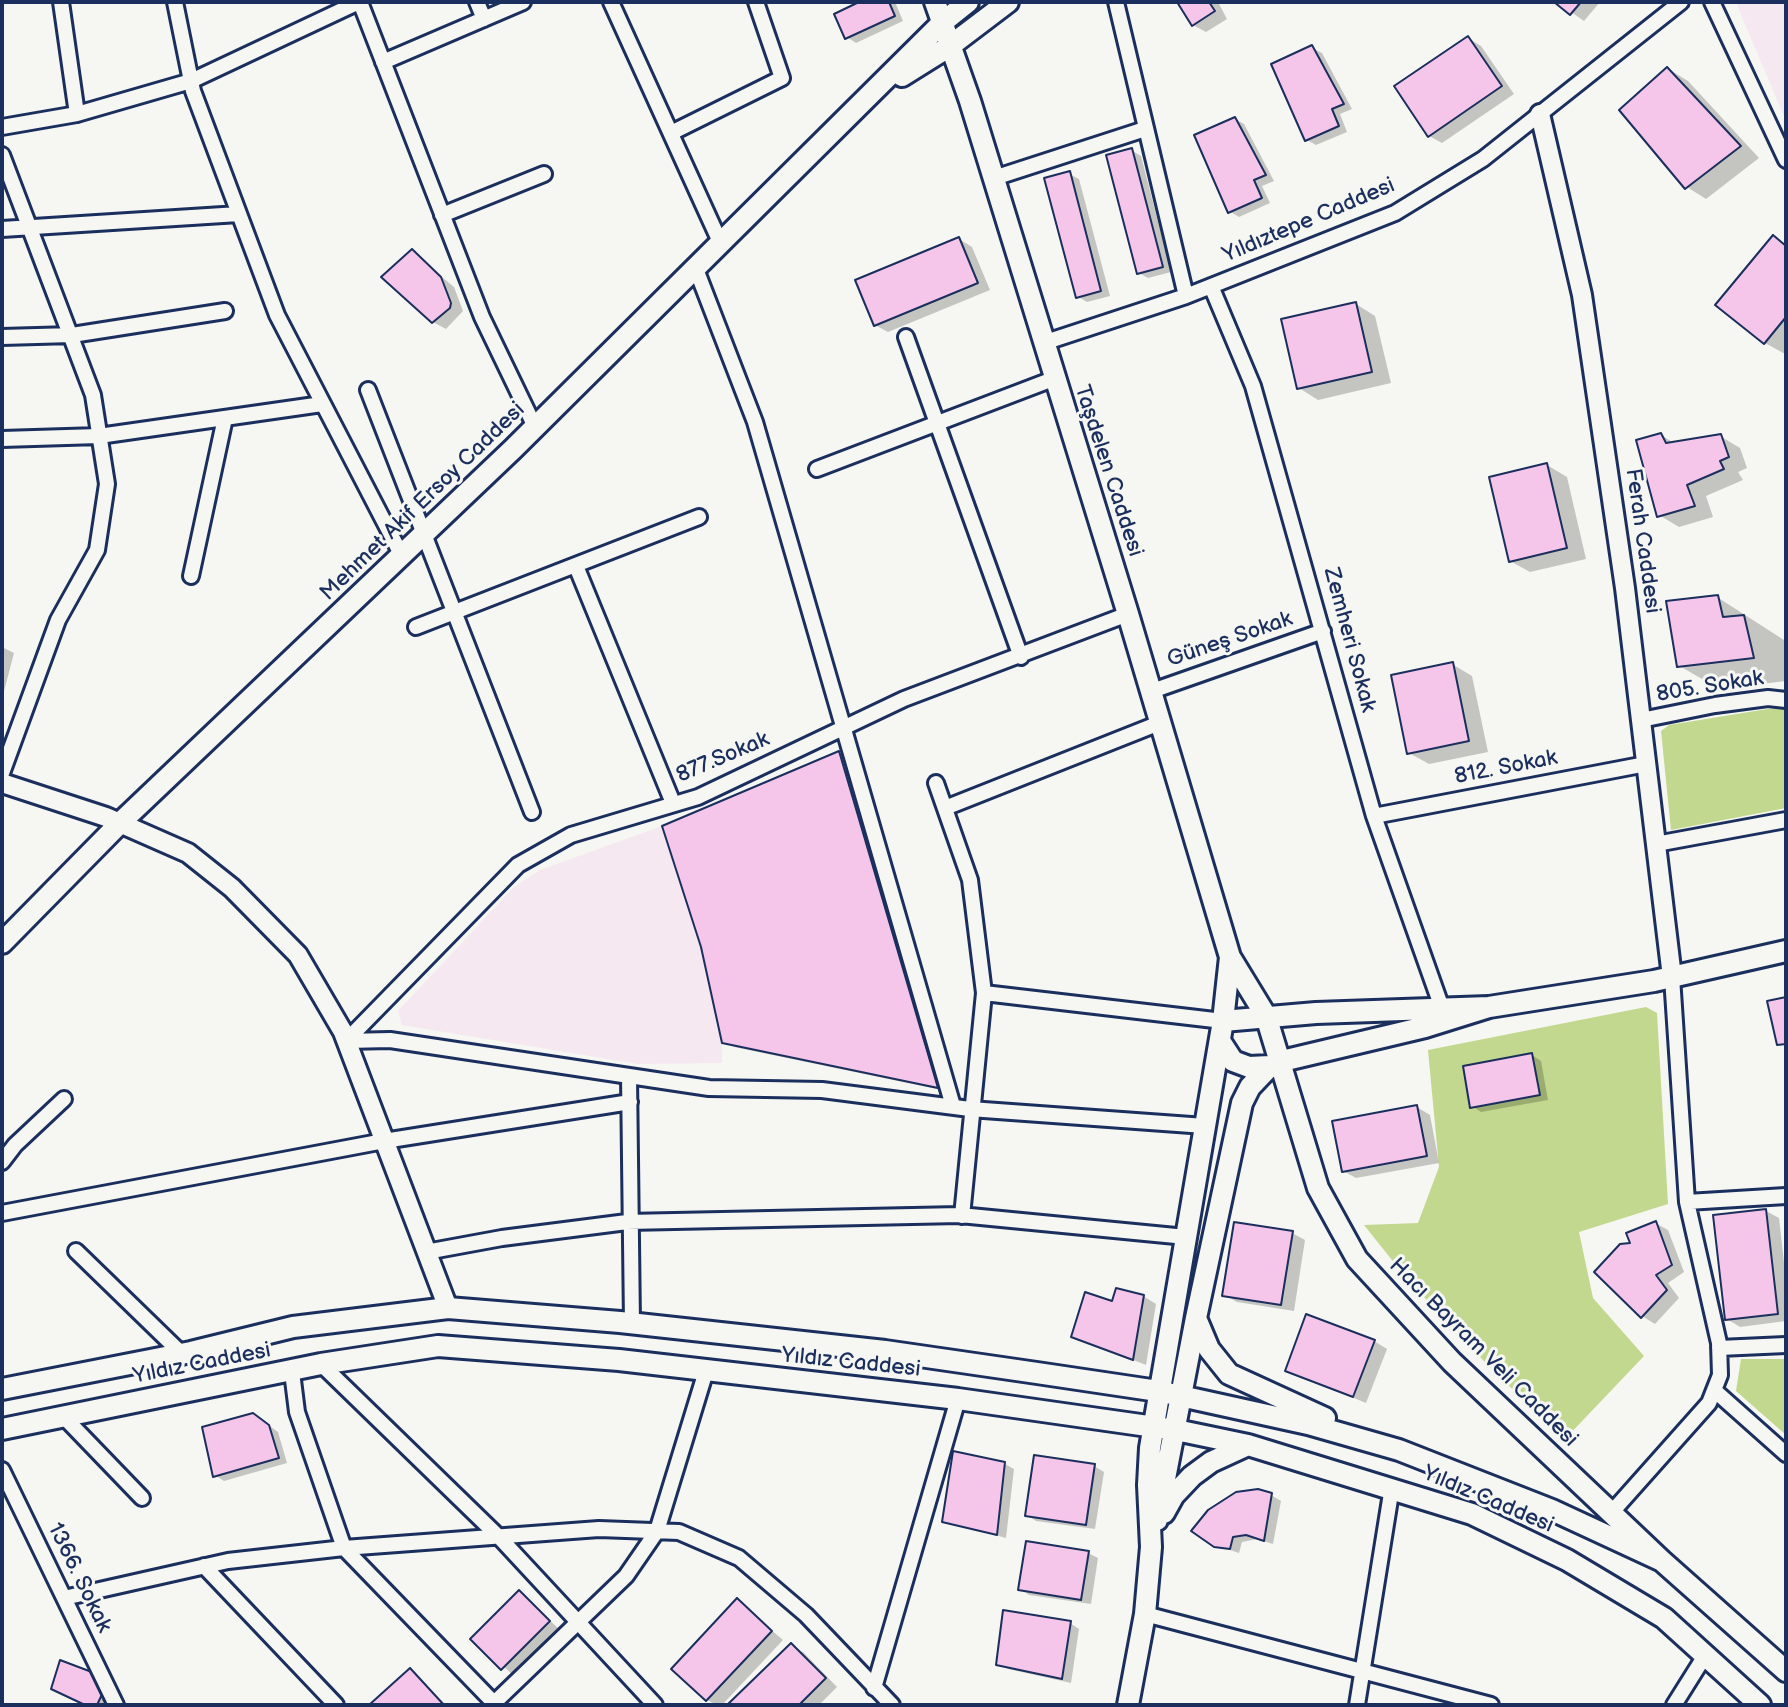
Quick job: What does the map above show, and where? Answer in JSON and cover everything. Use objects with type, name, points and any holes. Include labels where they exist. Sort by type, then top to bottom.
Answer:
[{"type":"main road","name":"Taşdelen Caddesi","points":[[935,2],[994,178],[1053,379],[1162,722],[1230,957]]},
{"type":"main road","name":"Mehmet Akif Ersoy Caddesi","points":[[2,943],[120,823],[426,533],[875,93],[943,22],[968,2]]},
{"type":"main road","name":"Mehmet Akif Ersoy Caddesi","points":[[875,93],[950,46],[1008,2]]},
{"type":"main road","points":[[1221,1031],[1266,1016],[1489,1007],[1672,977],[1786,951]]},
{"type":"main road","name":"Hacı Bayram Veli Caddesi","points":[[1230,957],[1266,1016],[1276,1063],[1318,1188],[1357,1259],[1452,1362],[1662,1561]]},
{"type":"main road","points":[[1153,1537],[1148,1485],[1153,1427],[1221,1031],[1230,957]]},
{"type":"main road","points":[[1221,1031],[1233,1061],[1249,1067],[1436,1024],[1489,1007]]},
{"type":"main road","points":[[1128,1705],[1145,1614],[1153,1537],[1242,1103],[1250,1087],[1276,1063]]},
{"type":"main road","name":"Yıldız Caddesi","points":[[2,1389],[182,1354],[293,1327],[448,1308],[632,1323],[885,1351],[1158,1391],[1308,1424],[1399,1450],[1552,1510],[1662,1561]]},
{"type":"main road","points":[[1196,1318],[1209,1349],[1229,1374],[1399,1450]]},
{"type":"main road","name":"Yıldız Caddesi","points":[[2,1429],[321,1364],[438,1346],[619,1360],[958,1399],[1176,1430],[1248,1445],[1472,1514],[1540,1547],[1664,1618],[1706,1654]]},
{"type":"main road","points":[[1153,1537],[1174,1495],[1192,1476],[1211,1462],[1248,1445]]},
{"type":"main road","points":[[1662,1561],[1786,1671]]},
{"type":"main road","points":[[1706,1654],[1760,1705]]},
{"type":"street","points":[[61,2],[77,114]]},
{"type":"street","points":[[175,2],[191,81],[277,315],[402,556]]},
{"type":"street","points":[[2,127],[77,114],[191,81],[360,2],[482,317],[535,427]]},
{"type":"street","points":[[477,2],[484,19]]},
{"type":"street","points":[[383,62],[523,2]]},
{"type":"street","points":[[611,2],[721,244]]},
{"type":"street","points":[[671,133],[782,78],[756,2]]},
{"type":"street","points":[[1116,2],[1186,296]]},
{"type":"street","name":"Yıldıztepe Caddesi","points":[[1043,343],[1186,296],[1395,213],[1483,159],[1681,2]]},
{"type":"street","points":[[1712,2],[1786,160]]},
{"type":"street","name":"Ferah Caddesi","points":[[1540,114],[1582,295],[1617,525],[1672,977]]},
{"type":"street","points":[[994,178],[1145,129]]},
{"type":"street","points":[[2,155],[93,395],[107,484],[97,550],[58,620],[2,773]]},
{"type":"street","points":[[442,215],[544,174]]},
{"type":"street","points":[[2,229],[239,214]]},
{"type":"street","points":[[696,269],[755,422],[841,729],[953,1106]]},
{"type":"street","name":"Zemheri Sokak","points":[[1211,286],[1253,386],[1374,816],[1442,1008]]},
{"type":"street","points":[[2,337],[72,335],[225,311]]},
{"type":"street","points":[[906,337],[1021,657]]},
{"type":"street","points":[[817,469],[1053,379]]},
{"type":"street","points":[[368,390],[532,812]]},
{"type":"street","points":[[2,439],[99,436],[322,404]]},
{"type":"street","points":[[191,576],[225,418]]},
{"type":"street","points":[[416,627],[699,517]]},
{"type":"street","points":[[576,566],[673,803]]},
{"type":"street","name":"877.Sokak","points":[[346,1041],[518,865],[571,835],[698,797],[904,699],[1128,614]]},
{"type":"street","name":"Güneş Sokak","points":[[1152,691],[1323,631]]},
{"type":"street","name":"805. Sokak","points":[[1641,720],[1715,705],[1768,698],[1786,700]]},
{"type":"street","points":[[945,808],[1162,722]]},
{"type":"street","name":"812. Sokak","points":[[1374,816],[1646,764]]},
{"type":"street","points":[[2,783],[120,823],[188,853],[232,888],[298,955],[346,1041],[448,1308]]},
{"type":"street","points":[[936,783],[970,880],[984,993],[970,1109],[962,1216]]},
{"type":"street","points":[[1656,844],[1786,820]]},
{"type":"street","points":[[1612,1512],[1709,1403],[1720,1375],[1719,1348],[1687,1202],[1672,977]]},
{"type":"street","points":[[984,993],[1221,1031]]},
{"type":"street","points":[[346,1041],[390,1040],[709,1088],[822,1090],[970,1109],[1205,1126]]},
{"type":"street","points":[[629,1076],[632,1323]]},
{"type":"street","points":[[2,1162],[15,1145],[64,1099]]},
{"type":"street","points":[[2,1205],[2,1213],[384,1141],[630,1102]]},
{"type":"street","points":[[1687,1202],[1786,1196]]},
{"type":"street","points":[[426,1252],[502,1238],[633,1222],[962,1216],[1186,1237]]},
{"type":"street","points":[[76,1251],[182,1354]]},
{"type":"street","points":[[1719,1348],[1786,1345]]},
{"type":"street","points":[[321,1364],[500,1538],[655,1705]]},
{"type":"street","points":[[292,1372],[297,1412],[344,1548],[494,1704],[626,1576],[657,1531],[706,1371]]},
{"type":"street","points":[[1714,1390],[1786,1454]]},
{"type":"street","points":[[874,1688],[958,1399]]},
{"type":"street","points":[[63,1416],[142,1498]]},
{"type":"street","name":"1366. Sokak","points":[[2,1470],[116,1705]]},
{"type":"street","points":[[1357,1705],[1392,1487]]},
{"type":"street","points":[[64,1598],[204,1566],[344,1548],[599,1529],[679,1532],[739,1558],[806,1615],[892,1705]]},
{"type":"street","points":[[204,1566],[336,1705]]},
{"type":"street","points":[[1145,1614],[1491,1705]]},
{"type":"street","points":[[1674,1705],[1706,1654]]},
{"type":"shaded area","points":[[1786,2],[1786,121],[1736,3]]},
{"type":"shaded area","points":[[662,826],[701,947],[722,1043],[722,1063],[638,1064],[402,1025],[398,1011],[513,888],[540,870]]},
{"type":"green space","points":[[1786,706],[1786,808],[1671,830],[1661,731],[1669,725]]},
{"type":"green space","points":[[1646,1007],[1657,1013],[1668,1204],[1579,1232],[1593,1298],[1644,1356],[1566,1438],[1496,1374],[1408,1280],[1364,1225],[1418,1223],[1439,1167],[1428,1050]]},
{"type":"green space","points":[[1741,1359],[1786,1359],[1786,1435],[1736,1391]]},
{"type":"building","points":[[859,2],[889,2],[895,16],[845,39],[834,14]]},
{"type":"building","points":[[1177,2],[1209,2],[1215,11],[1192,26]]},
{"type":"building","points":[[1554,2],[1581,2],[1570,15]]},
{"type":"building","points":[[1468,36],[1502,86],[1428,137],[1394,86]]},
{"type":"building","points":[[1312,45],[1344,104],[1332,109],[1339,126],[1305,141],[1271,64]]},
{"type":"building","points":[[1667,67],[1741,146],[1685,189],[1619,110]]},
{"type":"building","points":[[1235,117],[1266,175],[1254,180],[1262,198],[1228,213],[1194,135]]},
{"type":"building","points":[[1132,148],[1163,267],[1137,274],[1106,155]]},
{"type":"building","points":[[1070,171],[1101,291],[1076,298],[1044,178]]},
{"type":"building","points":[[1773,235],[1786,246],[1786,317],[1764,344],[1715,305]]},
{"type":"building","points":[[959,237],[978,283],[874,326],[855,280]]},
{"type":"building","points":[[412,249],[441,277],[451,303],[450,308],[432,323],[381,277]]},
{"type":"building","points":[[1356,302],[1372,372],[1297,389],[1281,319]]},
{"type":"building","points":[[1661,433],[1666,443],[1721,434],[1729,457],[1720,461],[1724,469],[1687,485],[1695,506],[1657,517],[1636,440]]},
{"type":"building","points":[[1547,463],[1567,548],[1509,562],[1489,477]]},
{"type":"building","points":[[1718,595],[1723,617],[1744,615],[1754,658],[1677,667],[1666,601]]},
{"type":"building","points":[[1453,662],[1469,741],[1407,754],[1391,675]]},
{"type":"building","points":[[839,751],[938,1088],[722,1043],[701,947],[662,826]]},
{"type":"building","points":[[1786,997],[1786,1044],[1777,1045],[1767,1001]]},
{"type":"building","points":[[1532,1053],[1540,1095],[1470,1108],[1463,1066]]},
{"type":"building","points":[[1417,1105],[1427,1156],[1342,1172],[1332,1121]]},
{"type":"building","points":[[1766,1209],[1778,1314],[1725,1320],[1713,1215]]},
{"type":"building","points":[[1656,1221],[1672,1265],[1656,1275],[1667,1290],[1641,1318],[1594,1272],[1620,1244],[1630,1243],[1626,1233]]},
{"type":"building","points":[[1234,1222],[1293,1231],[1281,1305],[1222,1296]]},
{"type":"building","points":[[1116,1288],[1144,1295],[1133,1360],[1071,1337],[1085,1292],[1112,1301]]},
{"type":"building","points":[[1306,1314],[1375,1340],[1353,1397],[1285,1371]]},
{"type":"building","points":[[253,1413],[269,1425],[279,1458],[213,1477],[202,1427]]},
{"type":"building","points":[[953,1451],[1005,1462],[997,1535],[942,1522]]},
{"type":"building","points":[[1034,1455],[1095,1464],[1086,1525],[1025,1516]]},
{"type":"building","points":[[1258,1489],[1272,1493],[1264,1541],[1246,1535],[1233,1537],[1230,1549],[1214,1547],[1191,1531],[1208,1510],[1236,1492]]},
{"type":"building","points":[[1026,1541],[1089,1551],[1081,1600],[1018,1590]]},
{"type":"building","points":[[519,1590],[550,1621],[501,1670],[470,1639]]},
{"type":"building","points":[[737,1598],[772,1631],[706,1701],[671,1669]]},
{"type":"building","points":[[1003,1610],[1071,1621],[1062,1679],[996,1665]]},
{"type":"building","points":[[791,1643],[826,1678],[799,1705],[727,1705]]},
{"type":"building","points":[[60,1660],[97,1674],[105,1688],[97,1705],[85,1705],[51,1689]]},
{"type":"building","points":[[410,1668],[444,1705],[369,1705]]}]
